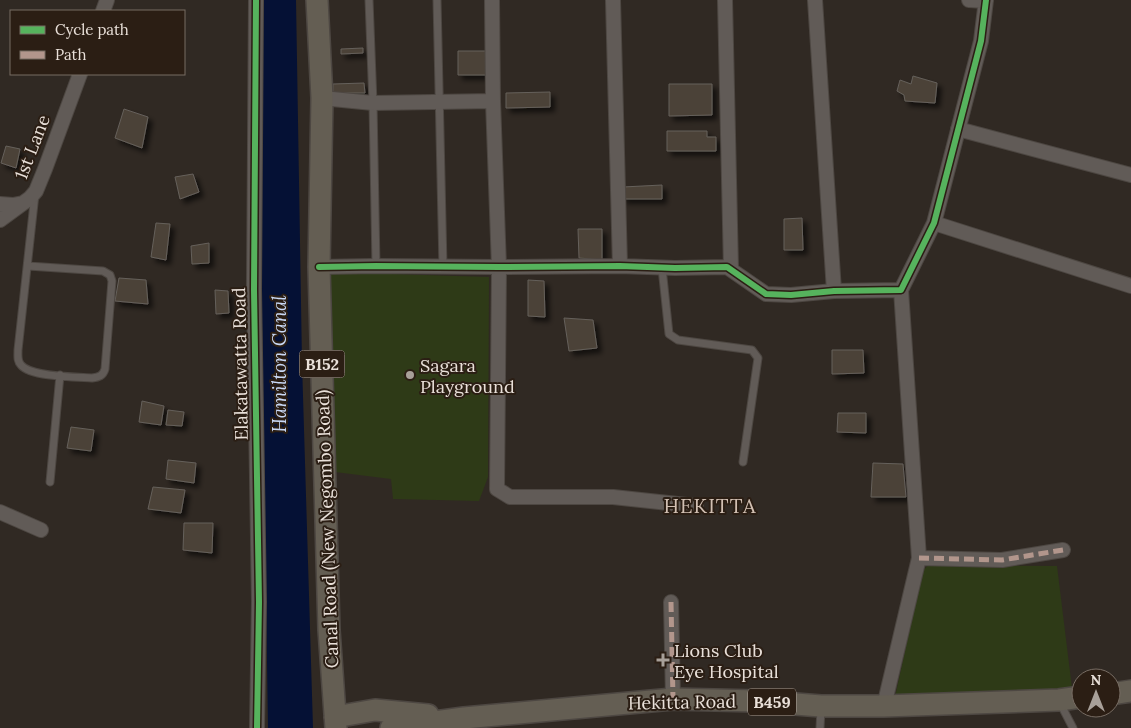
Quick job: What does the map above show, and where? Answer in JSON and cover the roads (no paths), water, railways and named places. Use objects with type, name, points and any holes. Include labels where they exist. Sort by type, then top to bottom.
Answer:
[{"type":"main road","name":"Canal Road (New Negombo Road)","points":[[317,0],[322,98],[320,267],[329,630],[335,722]]},
{"type":"main road","name":"Hekitta Road","points":[[391,728],[464,718],[672,699],[757,701],[821,706],[884,706],[1071,698]]},
{"type":"main road","name":"Hekitta Road","points":[[335,722],[375,710],[464,718]]},
{"type":"street","name":"Elakatawatta Road","points":[[256,0],[254,290],[259,602],[257,728]]},
{"type":"street","points":[[492,0],[493,101],[499,268],[497,489],[510,497],[614,497],[696,506]]},
{"type":"street","points":[[612,0],[620,266]]},
{"type":"street","points":[[725,0],[731,270]]},
{"type":"street","points":[[815,0],[834,291]]},
{"type":"street","points":[[884,706],[919,558],[901,290],[934,223],[981,41],[986,0],[969,0]]},
{"type":"street","name":"1st Lane","points":[[0,220],[36,192],[80,75]]},
{"type":"street","points":[[322,98],[372,103],[493,101]]},
{"type":"street","points":[[958,129],[1131,175]]},
{"type":"street","points":[[0,204],[13,205],[23,203]]},
{"type":"street","points":[[934,223],[1131,286]]},
{"type":"street","points":[[320,267],[727,267],[766,294],[791,295],[834,291],[901,290]]},
{"type":"street","points":[[0,512],[41,530]]},
{"type":"street","points":[[919,558],[1002,560],[1063,550]]},
{"type":"street","points":[[671,602],[672,699]]},
{"type":"lane","points":[[368,0],[376,266]]},
{"type":"lane","points":[[436,0],[443,268]]},
{"type":"lane","points":[[28,266],[103,271],[110,275],[112,281],[104,372],[102,375],[97,378],[36,373],[25,369],[20,364],[18,350],[36,192]]},
{"type":"lane","points":[[662,268],[669,334],[678,340],[752,350],[758,358],[743,462]]},
{"type":"lane","points":[[50,482],[60,375]]},
{"type":"lane","points":[[1059,700],[1073,728]]},
{"type":"lane","points":[[820,728],[821,706]]},
{"type":"water","name":"Hamilton Canal","points":[[261,0],[296,0],[302,363],[313,728],[268,728],[262,321]]},
{"type":"place","name":"Sagara Playground","points":[[410,375]]},
{"type":"place","name":"Lions Club Eye Hospital","points":[[663,660]]},
{"type":"district","name":"HEKITTA","points":[[710,505]]}]
